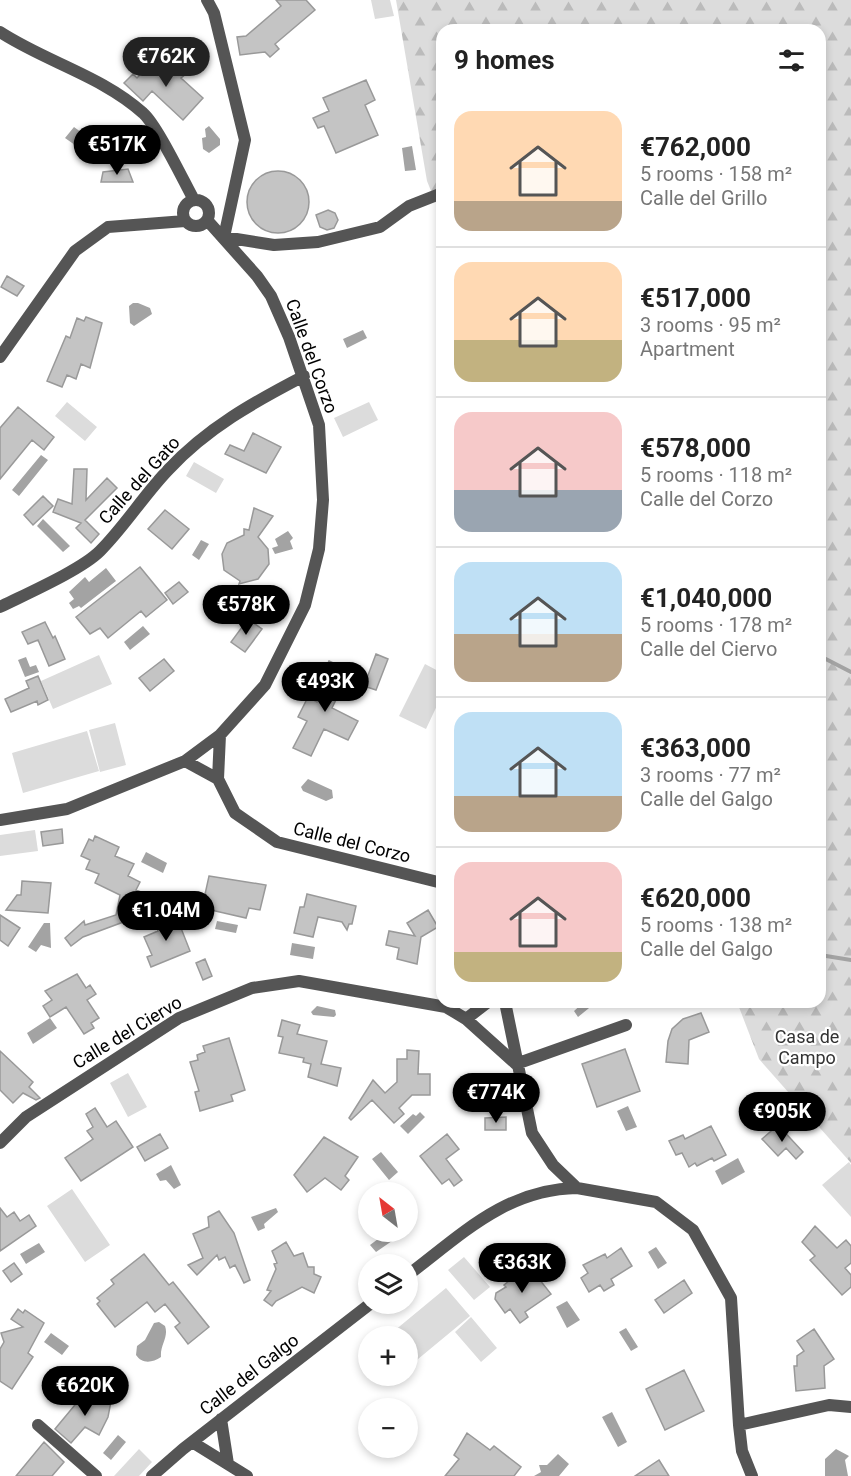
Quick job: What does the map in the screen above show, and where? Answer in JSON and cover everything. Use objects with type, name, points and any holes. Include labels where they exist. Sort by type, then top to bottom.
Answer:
[{"type":"street","points":[[207,0],[214,13],[245,140],[224,237],[274,245],[318,242],[380,227],[409,206],[436,196]]},
{"type":"street","points":[[0,32],[29,51],[105,85],[145,115],[194,200],[205,205],[208,212],[207,220],[196,226],[185,220],[108,226],[75,251],[0,357]]},
{"type":"street","points":[[185,220],[184,208],[194,200]]},
{"type":"street","name":"Calle del Corzo","points":[[207,220],[224,237],[271,296],[304,376],[319,425],[322,500],[319,549],[305,605],[266,685],[220,735],[218,779],[235,813],[277,842],[436,877]]},
{"type":"street","name":"Calle del Gato","points":[[0,607],[36,590],[99,552],[169,469],[207,433],[251,403],[304,376]]},
{"type":"street","points":[[0,820],[67,809],[185,761],[220,735]]},
{"type":"street","points":[[185,761],[218,779]]},
{"type":"street","name":"Calle del Ciervo","points":[[0,1143],[26,1117],[179,1018],[252,987],[299,981],[436,1005]]},
{"type":"street","name":"Calle del Ciervo","points":[[448,1008],[466,1019],[516,1064]]},
{"type":"street","points":[[466,1019],[480,1008]]},
{"type":"street","points":[[506,1008],[532,1133],[553,1165],[577,1188]]},
{"type":"street","points":[[516,1064],[626,1025]]},
{"type":"street","points":[[553,1165],[553,1188]]},
{"type":"street","points":[[418,1268],[496,1209],[553,1188],[577,1188],[657,1202],[693,1230],[731,1298],[742,1451],[752,1476]]},
{"type":"street","name":"Calle del Galgo","points":[[152,1476],[221,1419],[358,1313]]},
{"type":"street","points":[[739,1425],[829,1405],[851,1407]]},
{"type":"street","points":[[221,1419],[228,1464]]},
{"type":"street","points":[[38,1425],[96,1476]]},
{"type":"street","points":[[192,1442],[247,1476]]},
{"type":"green space","points":[[371,0],[390,0],[394,16],[375,19]]},
{"type":"green space","name":"Casa de Campo","points":[[396,0],[851,0],[851,1163],[759,1059],[739,1008],[826,1008],[826,24],[436,24],[436,203],[427,181]]},
{"type":"green space","points":[[67,402],[97,427],[85,441],[55,416]]},
{"type":"green space","points":[[369,402],[378,420],[343,437],[334,418]]},
{"type":"green space","points":[[194,462],[224,479],[216,493],[186,476]]},
{"type":"green space","points":[[99,655],[112,684],[53,709],[41,681]]},
{"type":"green space","points":[[425,664],[436,670],[436,708],[426,729],[399,716]]},
{"type":"green space","points":[[115,723],[126,765],[100,772],[89,730]]},
{"type":"green space","points":[[87,731],[99,771],[23,793],[12,753]]},
{"type":"green space","points":[[35,830],[38,851],[0,856],[0,835]]},
{"type":"green space","points":[[128,1073],[147,1107],[128,1117],[110,1083]]},
{"type":"green space","points":[[849,1162],[851,1165],[851,1217],[822,1185]]},
{"type":"green space","points":[[72,1189],[110,1245],[85,1262],[47,1206]]},
{"type":"green space","points":[[464,1257],[490,1287],[474,1300],[448,1270]]},
{"type":"green space","points":[[446,1288],[470,1316],[418,1359],[418,1326],[400,1326],[415,1314],[418,1314],[418,1311]]},
{"type":"green space","points":[[471,1317],[497,1348],[481,1362],[455,1332]]},
{"type":"green space","points":[[139,1449],[152,1462],[139,1476],[114,1476]]},
{"type":"shaded area","points":[[209,126],[220,139],[220,145],[209,153],[203,149],[202,138],[206,137],[205,129]]},
{"type":"shaded area","points":[[74,127],[100,146],[92,157],[65,138]]},
{"type":"shaded area","points":[[412,146],[416,170],[405,171],[402,148]]},
{"type":"shaded area","points":[[138,303],[150,308],[152,314],[134,326],[130,323],[129,306]]},
{"type":"shaded area","points":[[363,330],[367,338],[347,348],[343,339]]},
{"type":"shaded area","points":[[41,455],[48,460],[19,496],[12,490]]},
{"type":"shaded area","points":[[43,519],[70,546],[63,552],[37,526]]},
{"type":"shaded area","points":[[288,531],[293,538],[290,541],[293,549],[275,554],[272,548],[278,546],[275,539]]},
{"type":"shaded area","points":[[201,540],[209,544],[199,560],[192,555]]},
{"type":"shaded area","points":[[106,568],[116,581],[81,608],[79,606],[73,609],[69,603],[74,599],[69,592],[85,577],[89,582]]},
{"type":"shaded area","points":[[143,626],[150,634],[130,650],[124,642]]},
{"type":"shaded area","points":[[26,657],[30,667],[36,665],[39,672],[25,677],[18,660]]},
{"type":"shaded area","points":[[308,779],[332,790],[333,798],[326,801],[303,791],[301,787]]},
{"type":"shaded area","points":[[146,852],[167,863],[163,873],[141,862]]},
{"type":"shaded area","points":[[217,921],[238,925],[236,933],[215,929]]},
{"type":"shaded area","points":[[44,923],[50,923],[51,948],[41,945],[36,952],[28,947]]},
{"type":"shaded area","points":[[292,943],[315,947],[313,959],[290,955]]},
{"type":"shaded area","points":[[317,1006],[335,1010],[336,1015],[334,1017],[313,1015],[311,1012]]},
{"type":"shaded area","points":[[577,1008],[589,1008],[578,1017],[574,1011]]},
{"type":"shaded area","points":[[50,1018],[57,1028],[33,1044],[27,1033]]},
{"type":"shaded area","points":[[482,1091],[498,1096],[499,1100],[487,1100],[482,1097]]},
{"type":"shaded area","points":[[628,1106],[637,1127],[626,1131],[617,1111]]},
{"type":"shaded area","points":[[420,1112],[425,1117],[408,1134],[400,1126],[413,1114],[416,1116]]},
{"type":"shaded area","points":[[381,1152],[398,1172],[389,1180],[372,1159]]},
{"type":"shaded area","points":[[738,1158],[745,1172],[722,1185],[715,1171]]},
{"type":"shaded area","points":[[171,1165],[181,1185],[174,1189],[166,1180],[160,1181],[156,1174]]},
{"type":"shaded area","points":[[276,1208],[278,1212],[264,1224],[265,1228],[258,1231],[251,1217]]},
{"type":"shaded area","points":[[374,1242],[391,1242],[376,1252],[370,1245]]},
{"type":"shaded area","points":[[39,1243],[45,1252],[26,1264],[20,1254]]},
{"type":"shaded area","points":[[656,1247],[667,1263],[658,1269],[648,1252]]},
{"type":"shaded area","points":[[567,1301],[580,1320],[567,1328],[556,1307]]},
{"type":"shaded area","points":[[159,1322],[165,1326],[166,1330],[161,1357],[151,1361],[141,1360],[136,1355],[137,1346],[145,1340],[154,1323]]},
{"type":"shaded area","points":[[626,1328],[638,1347],[631,1351],[619,1332]]},
{"type":"shaded area","points":[[51,1333],[69,1346],[62,1355],[44,1342]]},
{"type":"shaded area","points":[[612,1412],[627,1442],[618,1447],[602,1417]]},
{"type":"shaded area","points":[[118,1435],[126,1442],[111,1460],[103,1453]]},
{"type":"shaded area","points":[[836,1449],[849,1456],[845,1460],[848,1476],[825,1476],[825,1459]]},
{"type":"shaded area","points":[[558,1454],[569,1464],[559,1476],[534,1476],[541,1472],[539,1465],[547,1465]]},
{"type":"building","points":[[276,0],[306,0],[315,10],[275,44],[279,49],[270,57],[265,52],[240,55],[237,37],[246,36],[281,6]]},
{"type":"building","points":[[153,61],[159,67],[163,63],[170,69],[175,64],[186,74],[181,78],[203,98],[183,120],[152,91],[143,101],[124,83],[133,74],[137,78]]},
{"type":"building","points":[[366,80],[375,100],[365,105],[378,135],[336,153],[324,126],[318,128],[313,118],[329,111],[323,98]]},
{"type":"building","points":[[128,169],[133,182],[101,182],[103,172]]},
{"type":"building","points":[[272,171],[284,171],[300,180],[307,190],[309,202],[307,214],[300,224],[284,233],[272,233],[261,228],[252,219],[247,208],[247,196],[252,185],[261,176]]},
{"type":"building","points":[[328,210],[335,213],[338,220],[334,228],[327,230],[320,227],[316,215]]},
{"type":"building","points":[[7,276],[24,286],[17,296],[1,287]]},
{"type":"building","points":[[86,317],[102,323],[90,368],[81,364],[76,379],[67,375],[62,387],[47,381],[66,336],[70,338],[77,318],[84,321]]},
{"type":"building","points":[[18,407],[54,437],[44,450],[32,440],[0,479],[0,428]]},
{"type":"building","points":[[253,433],[281,447],[266,473],[225,454],[230,445],[244,451]]},
{"type":"building","points":[[74,469],[87,469],[86,500],[107,478],[117,488],[85,520],[99,534],[91,543],[76,528],[81,523],[53,512],[58,499],[72,504]]},
{"type":"building","points":[[43,496],[53,506],[33,525],[24,515]]},
{"type":"building","points":[[254,508],[273,516],[258,537],[268,549],[269,564],[258,579],[239,584],[240,581],[224,570],[222,554],[227,543],[244,535],[244,529],[249,530]]},
{"type":"building","points":[[165,510],[189,529],[172,549],[148,529]]},
{"type":"building","points":[[140,567],[167,600],[146,617],[141,611],[108,638],[100,628],[90,634],[76,617]]},
{"type":"building","points":[[179,582],[188,592],[173,604],[165,593]]},
{"type":"building","points":[[248,619],[262,629],[245,652],[231,642]]},
{"type":"building","points":[[45,622],[53,638],[55,636],[65,659],[49,666],[38,640],[28,644],[22,632]]},
{"type":"building","points":[[376,654],[388,659],[376,690],[364,686]]},
{"type":"building","points":[[164,659],[174,671],[150,691],[139,678]]},
{"type":"building","points":[[329,661],[350,671],[332,708],[358,721],[348,740],[324,729],[311,756],[293,748],[307,721],[298,717],[308,697],[317,702],[330,676],[323,673]]},
{"type":"building","points":[[38,676],[48,700],[38,705],[37,701],[11,712],[5,699],[29,688],[26,681]]},
{"type":"building","points":[[62,829],[63,843],[43,846],[41,832]]},
{"type":"building","points":[[95,836],[119,847],[115,856],[134,864],[128,876],[140,882],[136,890],[148,895],[143,905],[132,900],[129,910],[134,909],[137,917],[83,937],[71,946],[65,938],[84,921],[85,925],[116,915],[120,895],[95,883],[99,874],[86,869],[90,860],[81,856],[89,839],[93,841]]},
{"type":"building","points":[[209,876],[266,885],[260,910],[249,908],[246,918],[202,908]]},
{"type":"building","points":[[22,881],[51,883],[48,913],[6,910],[17,895],[21,895]]},
{"type":"building","points":[[307,894],[356,906],[352,924],[349,924],[347,930],[342,922],[318,917],[313,937],[294,933],[300,907],[304,907]]},
{"type":"building","points":[[428,910],[436,924],[436,928],[421,937],[417,964],[397,959],[399,948],[386,945],[389,931],[415,936],[407,923]]},
{"type":"building","points":[[0,915],[20,928],[8,946],[0,940]]},
{"type":"building","points":[[171,915],[175,925],[179,923],[190,951],[151,967],[147,957],[152,955],[144,937],[158,931],[155,921]]},
{"type":"building","points":[[205,959],[212,976],[203,980],[196,963]]},
{"type":"building","points":[[77,974],[86,988],[90,985],[96,994],[87,1000],[99,1018],[91,1023],[94,1028],[84,1034],[66,1007],[50,1017],[43,1006],[52,1000],[45,991]]},
{"type":"building","points":[[701,1013],[709,1032],[689,1040],[688,1064],[666,1062],[672,1029],[683,1019]]},
{"type":"building","points":[[282,1020],[300,1025],[297,1034],[327,1041],[321,1064],[341,1068],[337,1086],[308,1077],[311,1064],[303,1062],[304,1058],[279,1053],[283,1037],[278,1036]]},
{"type":"building","points":[[229,1038],[245,1090],[231,1095],[233,1101],[200,1111],[195,1092],[199,1091],[190,1062],[198,1060],[197,1055],[205,1052],[203,1046]]},
{"type":"building","points":[[625,1049],[640,1091],[597,1107],[582,1064]]},
{"type":"building","points":[[407,1050],[419,1051],[418,1074],[430,1074],[430,1095],[412,1095],[399,1108],[404,1114],[394,1123],[372,1100],[351,1120],[349,1118],[373,1080],[385,1093],[397,1082],[397,1059],[407,1059]]},
{"type":"building","points":[[0,1051],[33,1082],[29,1087],[40,1098],[36,1100],[23,1093],[13,1103],[0,1090]]},
{"type":"building","points":[[95,1108],[107,1127],[116,1121],[133,1147],[81,1181],[65,1158],[93,1139],[87,1131],[93,1127],[86,1114]]},
{"type":"building","points":[[506,1117],[506,1130],[485,1130],[485,1118]]},
{"type":"building","points":[[778,1125],[803,1152],[796,1159],[786,1148],[778,1156],[762,1139]]},
{"type":"building","points":[[711,1126],[726,1155],[714,1161],[712,1158],[697,1166],[695,1163],[689,1167],[682,1153],[676,1155],[669,1141],[683,1135],[685,1139]]},
{"type":"building","points":[[160,1134],[168,1148],[145,1161],[137,1147]]},
{"type":"building","points":[[447,1134],[459,1149],[446,1159],[462,1180],[454,1186],[449,1179],[442,1184],[420,1156]]},
{"type":"building","points":[[324,1137],[358,1157],[345,1176],[349,1180],[341,1190],[325,1178],[307,1192],[294,1175]]},
{"type":"building","points":[[0,1208],[7,1217],[14,1212],[20,1221],[29,1215],[36,1226],[0,1251]]},
{"type":"building","points":[[219,1211],[234,1233],[250,1280],[244,1283],[235,1265],[230,1268],[225,1257],[219,1260],[217,1255],[197,1275],[188,1265],[203,1258],[193,1234],[209,1227],[208,1217]]},
{"type":"building","points":[[815,1226],[837,1248],[846,1240],[851,1246],[851,1263],[845,1268],[851,1275],[851,1287],[842,1295],[810,1260],[815,1256],[802,1242]]},
{"type":"building","points":[[286,1242],[294,1256],[303,1253],[308,1267],[314,1267],[314,1274],[321,1277],[314,1293],[302,1287],[276,1301],[272,1306],[264,1300],[271,1291],[267,1290],[276,1269],[274,1264],[277,1263],[272,1251]]},
{"type":"building","points":[[621,1248],[632,1266],[611,1279],[614,1285],[604,1291],[600,1285],[589,1292],[581,1278],[588,1273],[583,1265],[605,1254],[607,1258]]},
{"type":"building","points":[[144,1254],[169,1285],[173,1282],[209,1327],[188,1344],[175,1327],[180,1323],[165,1304],[155,1312],[147,1302],[115,1327],[97,1304],[100,1301],[97,1298],[114,1284],[111,1280]]},
{"type":"building","points":[[14,1263],[22,1274],[11,1282],[3,1271]]},
{"type":"building","points":[[528,1265],[551,1294],[525,1312],[528,1317],[520,1323],[510,1309],[505,1313],[495,1299],[496,1293],[506,1287],[504,1285]]},
{"type":"building","points":[[684,1280],[692,1293],[664,1313],[655,1300]]},
{"type":"building","points":[[18,1309],[23,1313],[25,1310],[44,1323],[28,1353],[33,1357],[12,1389],[0,1381],[0,1349],[4,1342],[1,1333],[23,1327],[11,1319]]},
{"type":"building","points":[[814,1329],[834,1359],[824,1366],[825,1388],[796,1391],[794,1366],[797,1366],[797,1356],[804,1351],[797,1341]]},
{"type":"building","points":[[684,1370],[704,1411],[665,1430],[646,1389]]},
{"type":"building","points":[[113,1391],[108,1417],[99,1435],[85,1427],[71,1443],[55,1429],[84,1394],[90,1399],[93,1395],[103,1404]]},
{"type":"building","points":[[467,1433],[490,1450],[494,1446],[521,1467],[514,1476],[445,1476],[459,1459],[454,1455]]},
{"type":"building","points":[[44,1442],[64,1462],[52,1476],[16,1476]]},
{"type":"building","points":[[659,1460],[669,1476],[635,1476]]},
{"type":"waterway","points":[[826,659],[851,672]]},
{"type":"waterway","points":[[826,956],[851,960]]}]
